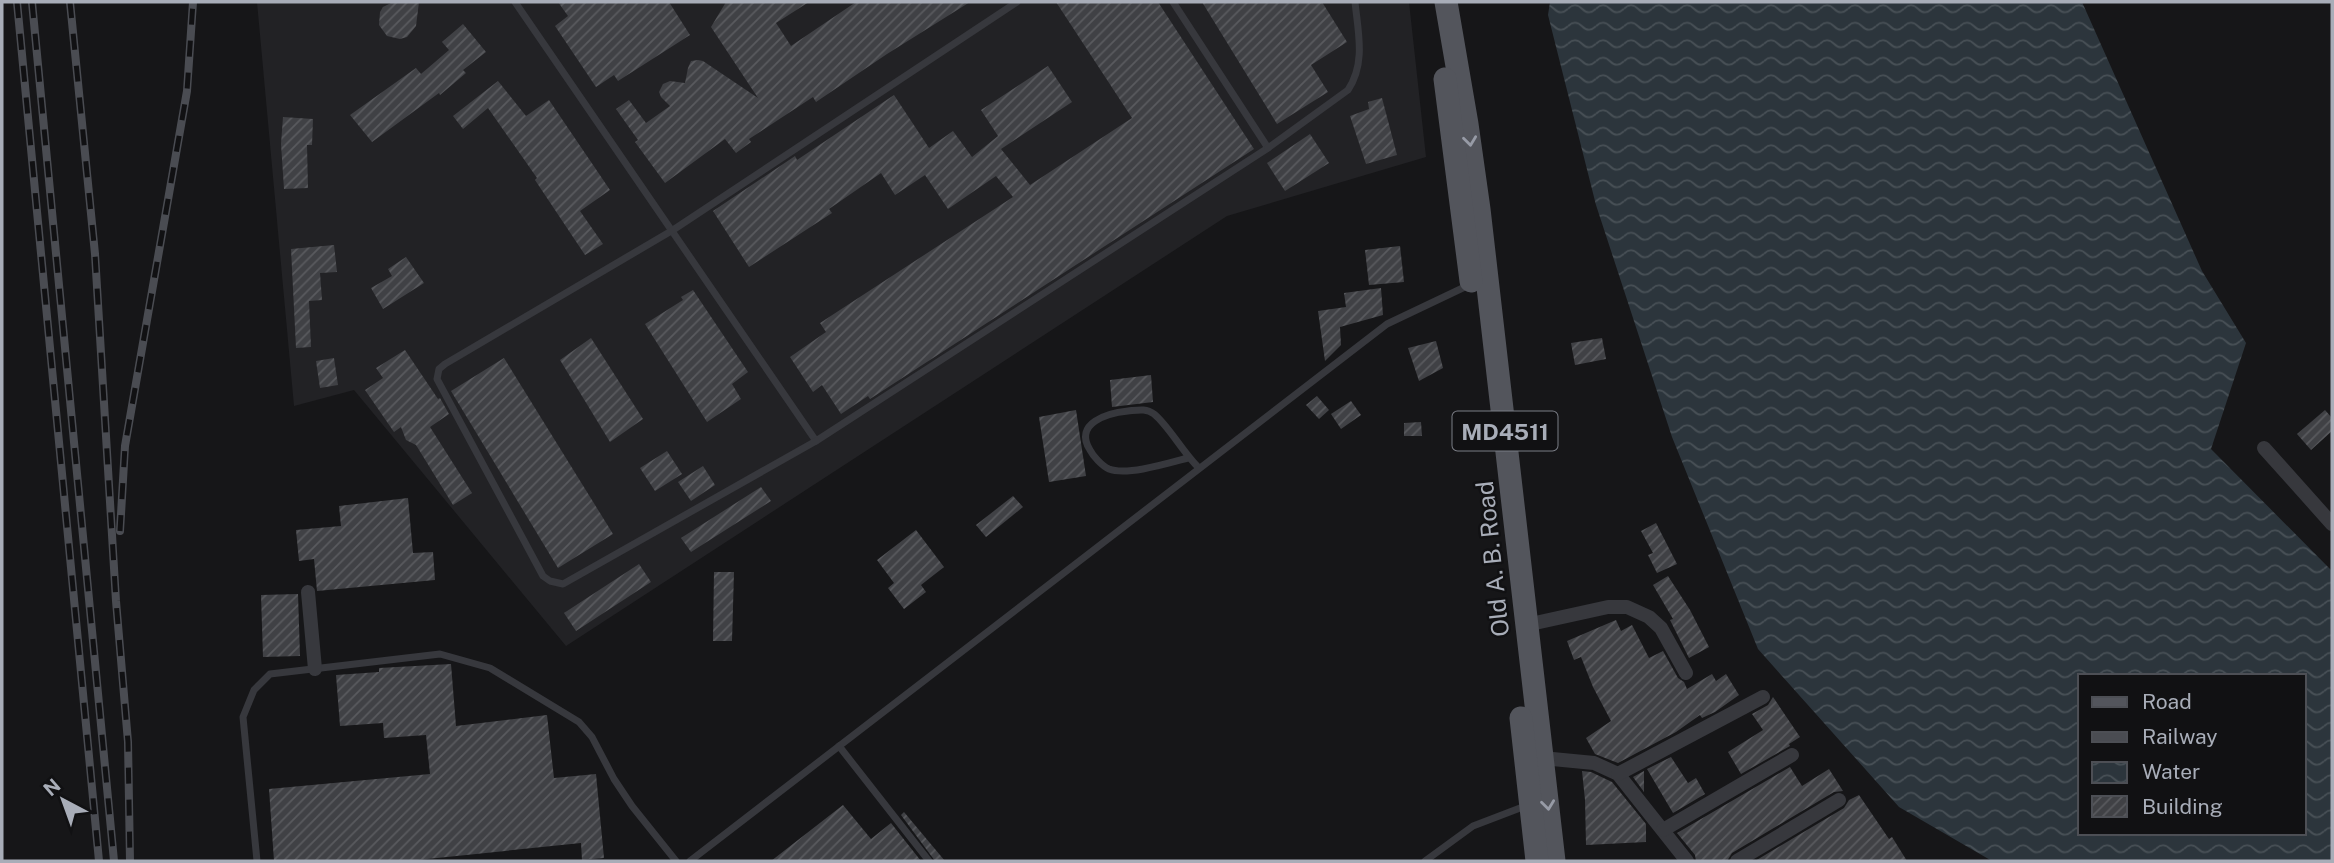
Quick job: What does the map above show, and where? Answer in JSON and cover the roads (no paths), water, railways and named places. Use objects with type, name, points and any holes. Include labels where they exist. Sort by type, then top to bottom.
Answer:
[{"type":"main road","name":"Old A. B. Road","points":[[1434,2],[1479,281],[1526,625],[1554,861]]},
{"type":"main road","name":"Old A. B. Road","points":[[1446,2],[1468,124],[1486,388],[1537,861]]},
{"type":"street","points":[[2264,448],[2332,524]]},
{"type":"street","points":[[308,592],[315,669]]},
{"type":"street","points":[[1526,625],[1608,607],[1627,607],[1649,617],[1661,628],[1686,673]]},
{"type":"street","points":[[1618,774],[1763,697]]},
{"type":"street","points":[[1662,830],[1792,755]]},
{"type":"street","points":[[1542,758],[1594,763],[1618,774],[1687,861]]},
{"type":"street","points":[[1737,861],[1839,800]]},
{"type":"lane","points":[[515,2],[816,441]]},
{"type":"lane","points":[[1017,2],[673,230],[439,369],[437,379],[442,391],[544,576],[550,581],[563,583],[816,441],[1268,148],[1348,90],[1356,79],[1361,52],[1355,2]]},
{"type":"lane","points":[[1173,2],[1268,148]]},
{"type":"lane","points":[[690,861],[1387,324],[1479,281]]},
{"type":"lane","points":[[1188,458],[1144,469],[1108,469],[1093,456],[1086,445],[1084,434],[1102,415],[1146,410],[1155,415],[1199,468]]},
{"type":"lane","points":[[257,861],[243,717],[254,690],[270,674],[440,654],[490,668],[579,722],[592,737],[632,806],[676,861]]},
{"type":"lane","points":[[839,746],[929,861]]},
{"type":"lane","points":[[1425,861],[1474,827],[1531,804]]},
{"type":"water","points":[[1550,2],[2082,2],[2202,271],[2246,343],[2211,449],[2332,571],[2332,861],[1992,861],[1899,807],[1758,649],[1672,437],[1596,205],[1548,15]]},
{"type":"railway","points":[[17,2],[99,861]]},
{"type":"railway","points":[[32,2],[114,861]]},
{"type":"railway","points":[[70,2],[95,254],[116,601],[128,742],[130,861]]},
{"type":"railway","points":[[120,531],[125,446],[187,91],[193,2]]}]
